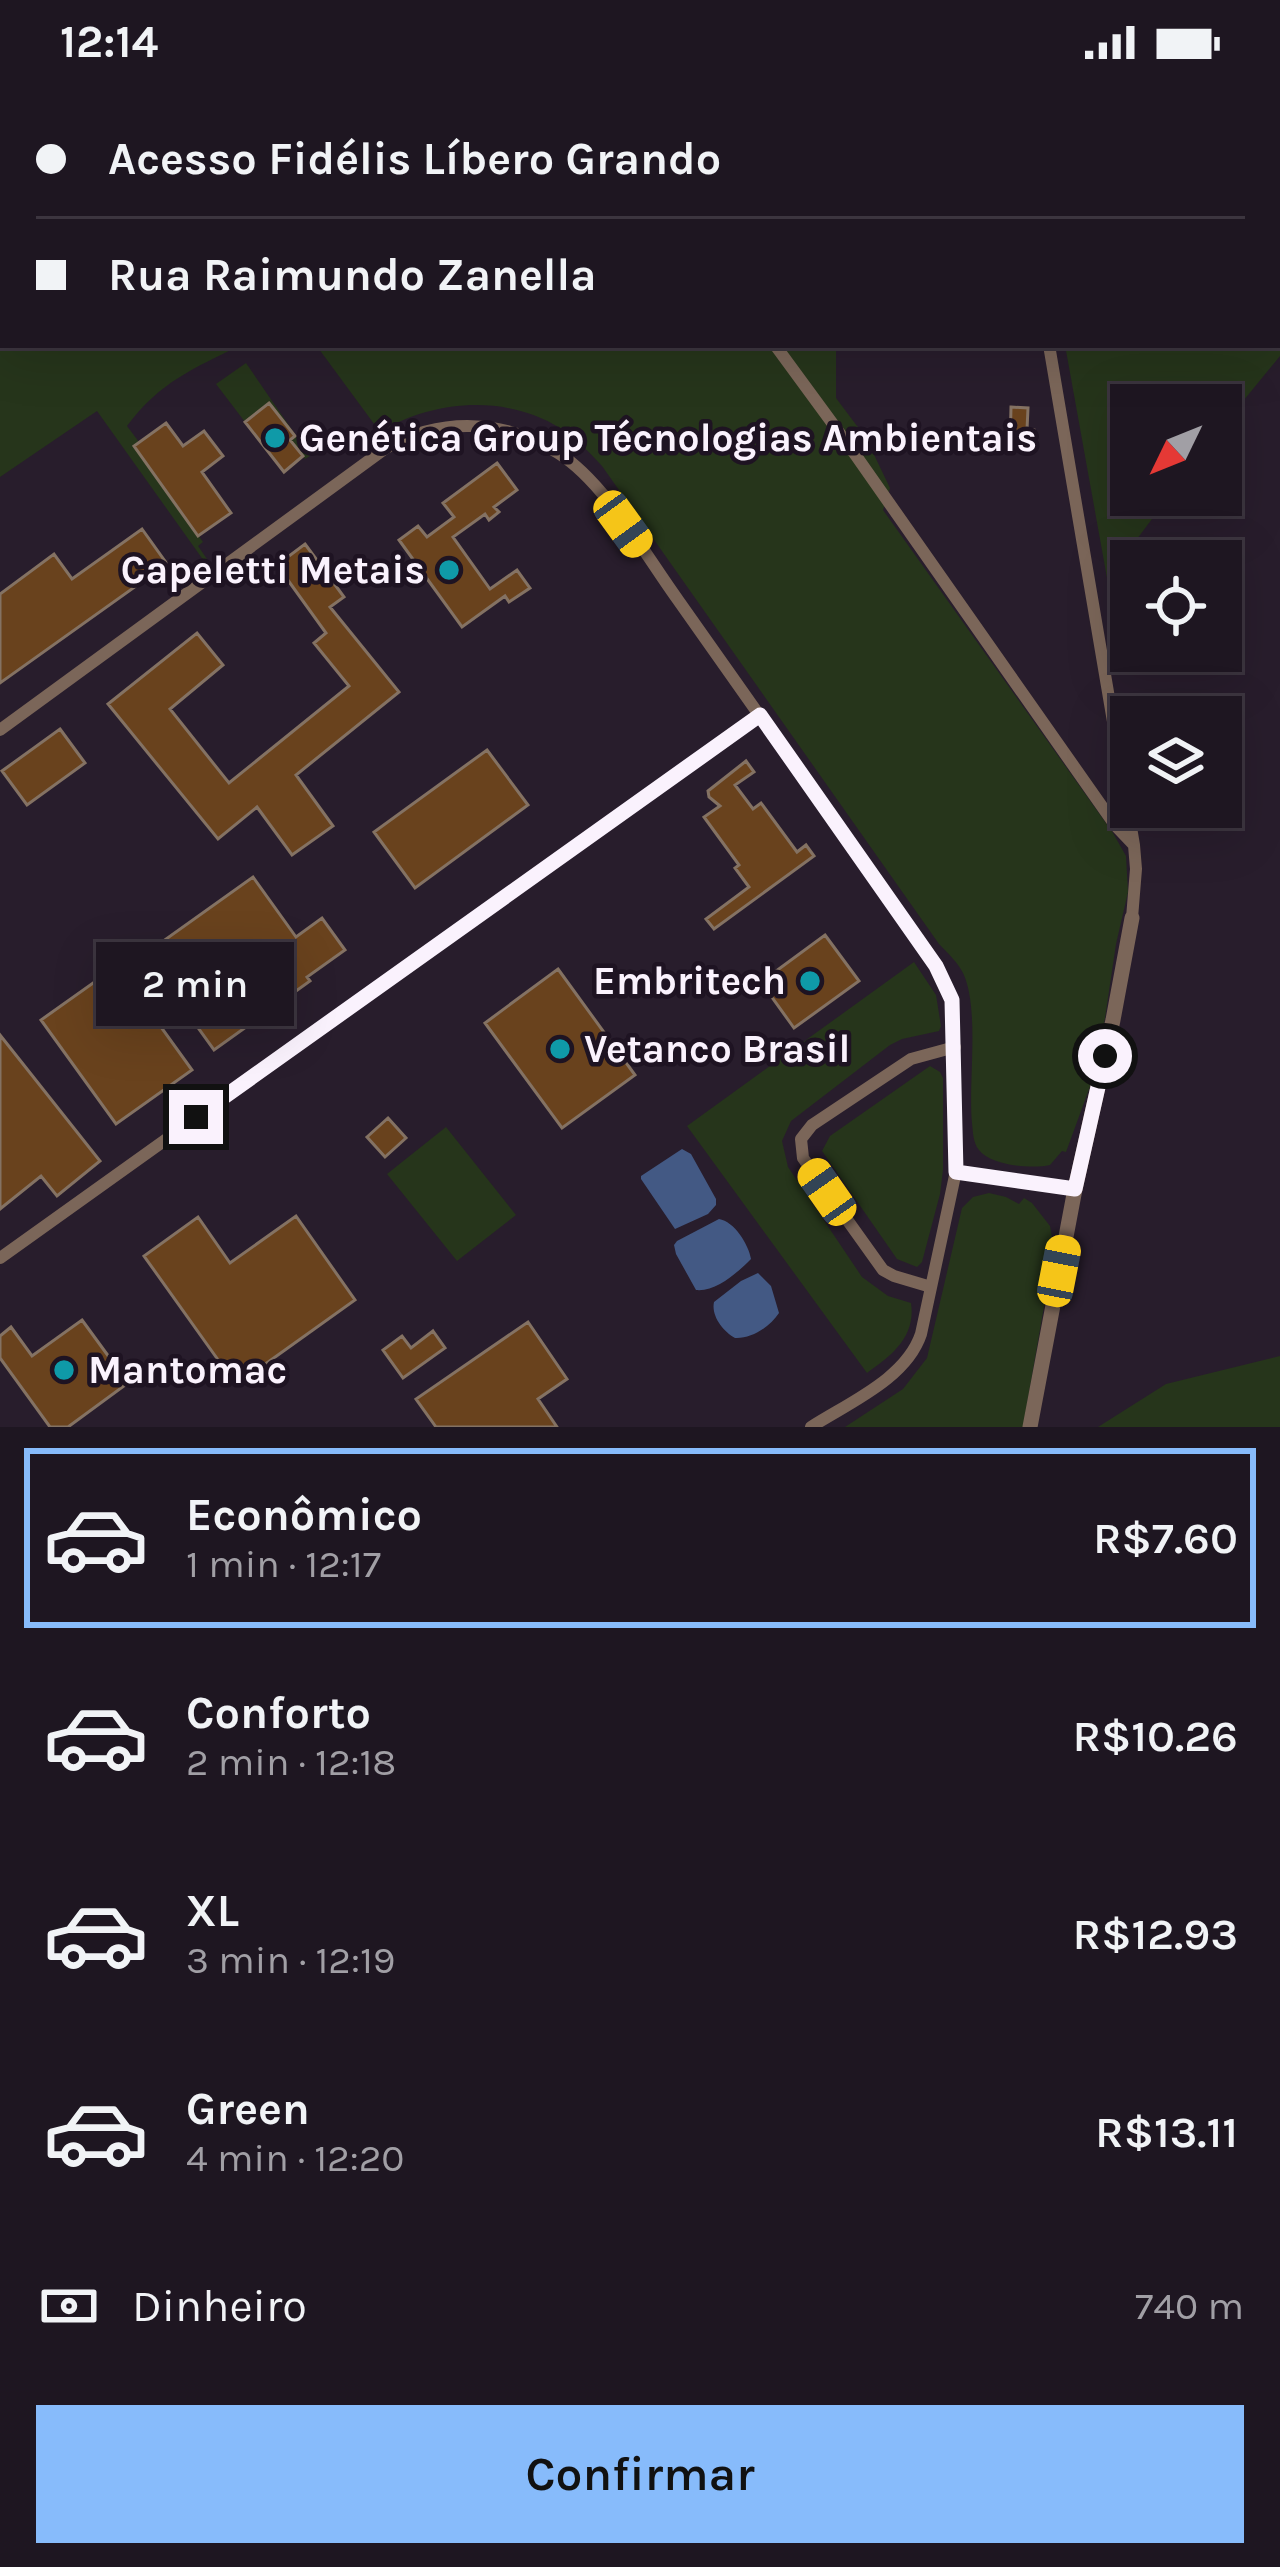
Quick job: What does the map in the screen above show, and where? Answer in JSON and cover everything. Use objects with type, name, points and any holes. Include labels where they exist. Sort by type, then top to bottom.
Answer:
[{"type":"street","points":[[777,348],[1115,825],[1134,844]]},
{"type":"street","points":[[1030,1427],[1113,1020],[1136,869],[1049,348]]},
{"type":"street","points":[[0,730],[407,436],[445,426],[481,425],[516,432],[564,456],[603,495],[760,715],[936,966],[952,1000],[956,1172],[916,1348],[886,1378],[811,1427]]},
{"type":"street","points":[[0,1258],[760,715]]},
{"type":"street","points":[[932,1287],[883,1270],[802,1158],[801,1139],[812,1125],[911,1059],[955,1047]]},
{"type":"street","points":[[956,1172],[1075,1189]]},
{"type":"green space","points":[[0,348],[235,348],[165,387],[127,426],[139,442],[135,446],[203,542],[198,546],[204,561],[97,411],[0,477]]},
{"type":"green space","points":[[318,348],[836,348],[836,398],[866,438],[890,488],[883,510],[1126,856],[1128,892],[1105,1018],[1092,1081],[1066,1152],[1050,1165],[1023,1166],[993,1160],[977,1147],[971,1106],[971,1006],[963,973],[602,466],[560,428],[539,417],[493,406],[423,413],[380,432]]},
{"type":"green space","points":[[1066,348],[1280,348],[1280,356],[1242,402],[1242,384],[1110,384],[1110,516],[1154,516],[1136,540],[1110,540],[1110,587]]},
{"type":"green space","points":[[246,363],[310,456],[305,459],[290,440],[245,422],[216,384]]},
{"type":"green space","points":[[914,962],[936,995],[939,1031],[890,1045],[791,1121],[782,1141],[788,1167],[862,1277],[888,1296],[911,1303],[906,1335],[867,1373],[687,1126]]},
{"type":"green space","points":[[930,1066],[943,1078],[943,1170],[917,1267],[897,1259],[822,1151],[830,1136]]},
{"type":"green space","points":[[446,1127],[516,1215],[457,1261],[387,1174]]},
{"type":"green space","points":[[989,1193],[1019,1204],[1024,1198],[1032,1203],[1050,1226],[1054,1249],[1023,1427],[845,1427],[903,1389],[927,1358],[962,1208],[973,1197]]},
{"type":"green space","points":[[1280,1356],[1280,1427],[1098,1427],[1166,1384]]},
{"type":"water","points":[[682,1149],[691,1154],[716,1205],[708,1214],[675,1229],[641,1176]]},
{"type":"water","points":[[719,1219],[740,1234],[751,1259],[718,1285],[696,1290],[674,1245]]},
{"type":"water","points":[[758,1273],[771,1286],[779,1313],[760,1331],[735,1338],[719,1323],[714,1302]]},
{"type":"building","name":"Genética Group Técnologias Ambientais","points":[[269,403],[295,436],[290,440],[303,456],[284,472],[245,422]]},
{"type":"building","points":[[1011,407],[1028,408],[1027,430],[1034,430],[1036,448],[1010,450]]},
{"type":"building","points":[[166,423],[183,446],[204,431],[223,456],[202,472],[231,513],[198,536],[134,446]]},
{"type":"building","points":[[497,463],[517,490],[494,507],[499,512],[489,520],[485,514],[453,537],[490,589],[517,570],[530,588],[509,602],[505,596],[462,627],[399,540],[418,526],[427,537],[454,517],[443,503]]},
{"type":"building","points":[[142,529],[167,564],[0,683],[0,594],[54,554],[72,579]]},
{"type":"building","points":[[305,544],[344,597],[330,607],[399,692],[296,775],[333,826],[292,855],[257,807],[218,839],[108,704],[197,633],[223,665],[170,709],[229,783],[349,686],[314,643],[326,633],[277,565]]},
{"type":"building","points":[[60,729],[85,763],[27,805],[2,771]]},
{"type":"building","points":[[487,750],[528,805],[415,888],[374,832]]},
{"type":"building","points":[[746,761],[754,772],[735,785],[753,809],[761,803],[797,852],[806,845],[814,856],[714,929],[706,919],[749,887],[704,817],[720,806],[708,791]]},
{"type":"building","points":[[253,877],[296,937],[322,918],[345,950],[214,1050],[145,954]]},
{"type":"building","name":"Embritech","points":[[825,935],[859,981],[794,1028],[761,982]]},
{"type":"building","points":[[117,966],[192,1070],[116,1124],[41,1020]]},
{"type":"building","name":"Vetanco Brasil","points":[[558,969],[635,1075],[562,1128],[485,1023]]},
{"type":"building","points":[[0,1035],[100,1161],[57,1196],[41,1176],[0,1209]]},
{"type":"building","points":[[388,1118],[406,1138],[385,1157],[367,1137]]},
{"type":"building","points":[[296,1216],[355,1300],[236,1385],[144,1256],[198,1217],[230,1263]]},
{"type":"building","name":"Mantomac","points":[[82,1320],[128,1383],[68,1427],[50,1427],[0,1358],[0,1336],[11,1327],[32,1356]]},
{"type":"building","points":[[528,1322],[567,1379],[538,1399],[557,1427],[436,1427],[416,1399]]},
{"type":"building","points":[[433,1331],[445,1348],[403,1378],[383,1350],[402,1336],[411,1348]]},
{"type":"place","name":"Genética Group Técnologias Ambientais","points":[[275,438]]},
{"type":"place","name":"Capeletti Metais","points":[[449,570]]},
{"type":"place","name":"Embritech","points":[[810,981]]},
{"type":"place","name":"Vetanco Brasil","points":[[560,1049]]},
{"type":"place","name":"Mantomac","points":[[64,1370]]},
{"type":"route","points":[[196,1117],[760,715],[946,985],[955,1028],[956,1172],[1075,1189],[1105,1056]]}]
